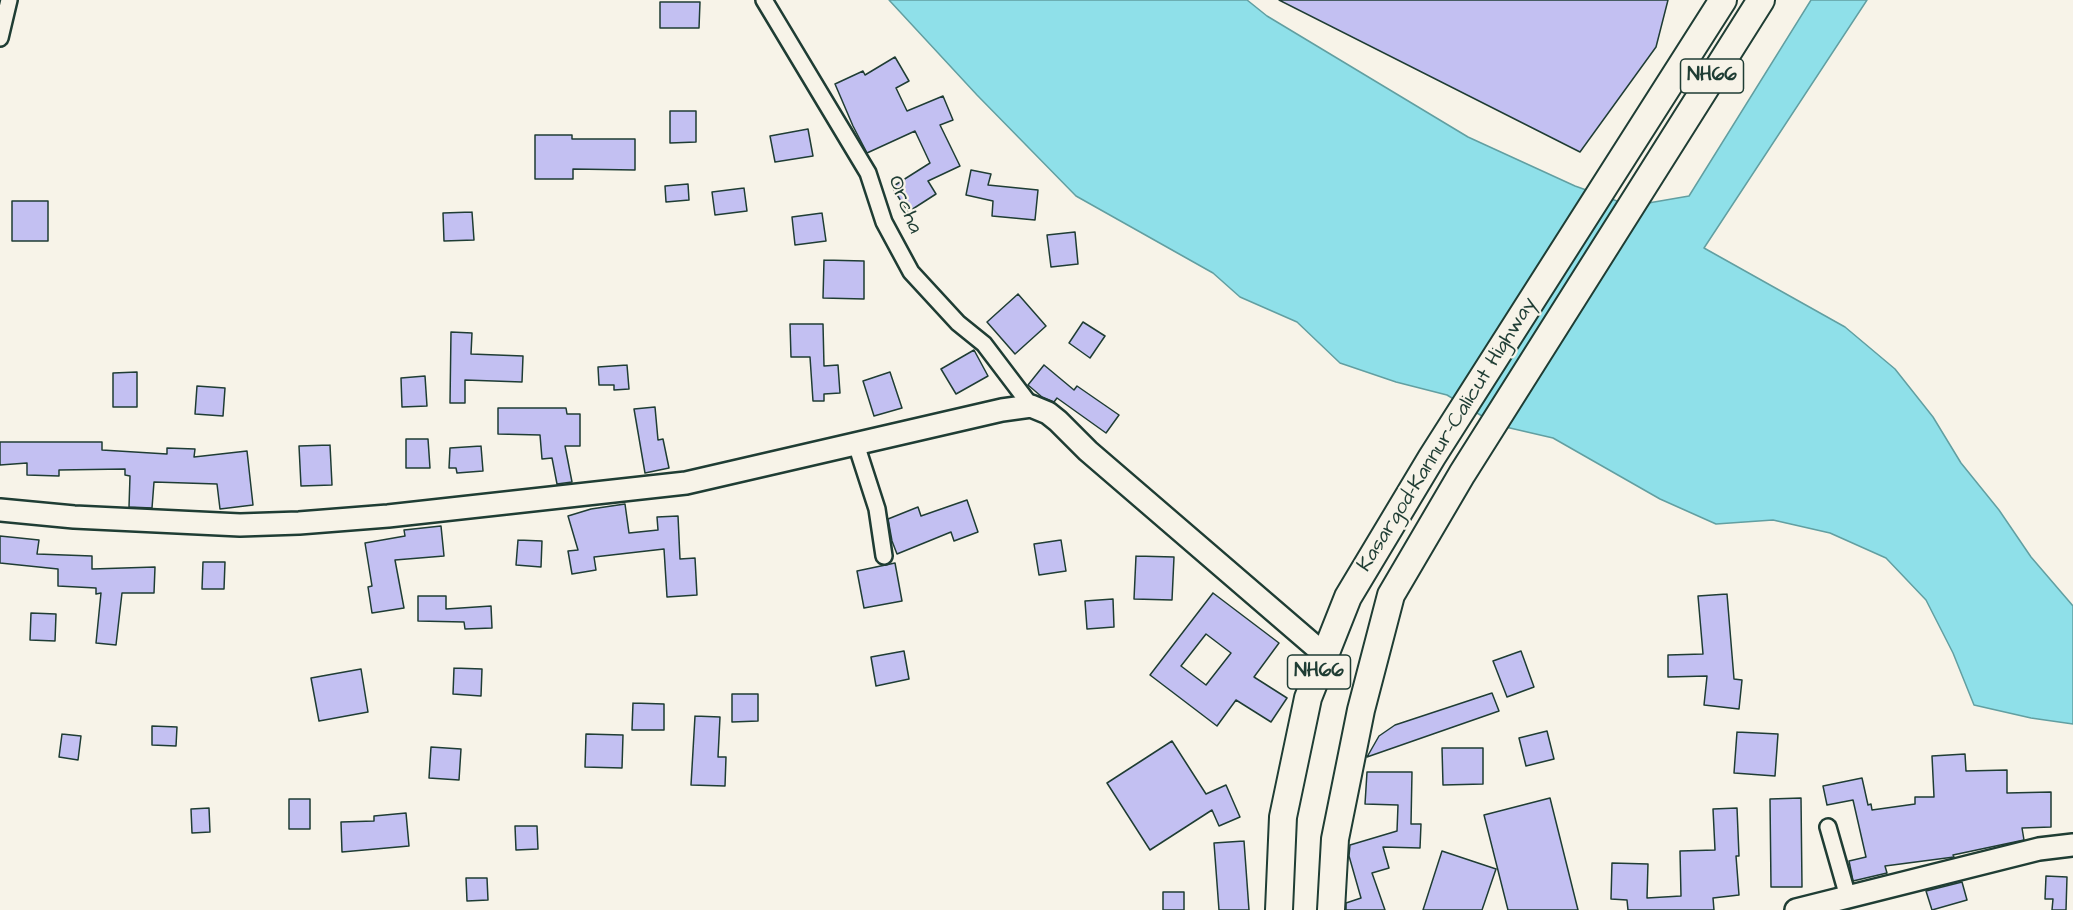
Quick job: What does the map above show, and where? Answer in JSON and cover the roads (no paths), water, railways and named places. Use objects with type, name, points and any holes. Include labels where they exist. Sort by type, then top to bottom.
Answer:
[{"type":"highway","name":"Kasargod-Kannur-Calicut Highway","points":[[1279,910],[1283,817],[1308,698],[1348,597],[1432,457],[1723,0]]},
{"type":"highway","name":"Kasargod-Kannur-Calicut Highway","points":[[1331,910],[1335,839],[1361,710],[1391,595],[1462,474],[1761,0]]},
{"type":"main road","points":[[0,510],[74,517],[228,524],[298,523],[388,516],[686,483],[1002,410],[1031,406],[1048,413],[1058,421],[1088,452],[1325,655]]},
{"type":"main road","points":[[1796,910],[2039,849],[2073,845]]},
{"type":"street","points":[[0,38],[9,0]]},
{"type":"street","name":"Orcha","points":[[764,0],[868,173],[885,222],[911,272],[958,323],[984,344],[1031,406]]},
{"type":"street","points":[[856,444],[877,509],[884,556]]},
{"type":"street","points":[[1828,827],[1848,897]]},
{"type":"water","points":[[889,0],[1247,0],[1267,16],[1468,137],[1575,186],[1631,206],[1689,196],[1811,0],[1867,0],[1704,248],[1845,327],[1895,369],[1933,417],[1961,463],[1999,510],[2031,557],[2073,606],[2073,724],[2031,718],[1974,705],[1953,653],[1926,600],[1886,558],[1830,533],[1773,520],[1716,524],[1660,499],[1553,438],[1497,425],[1447,395],[1396,382],[1340,363],[1297,322],[1240,297],[1213,273],[1076,196],[977,95]]}]
